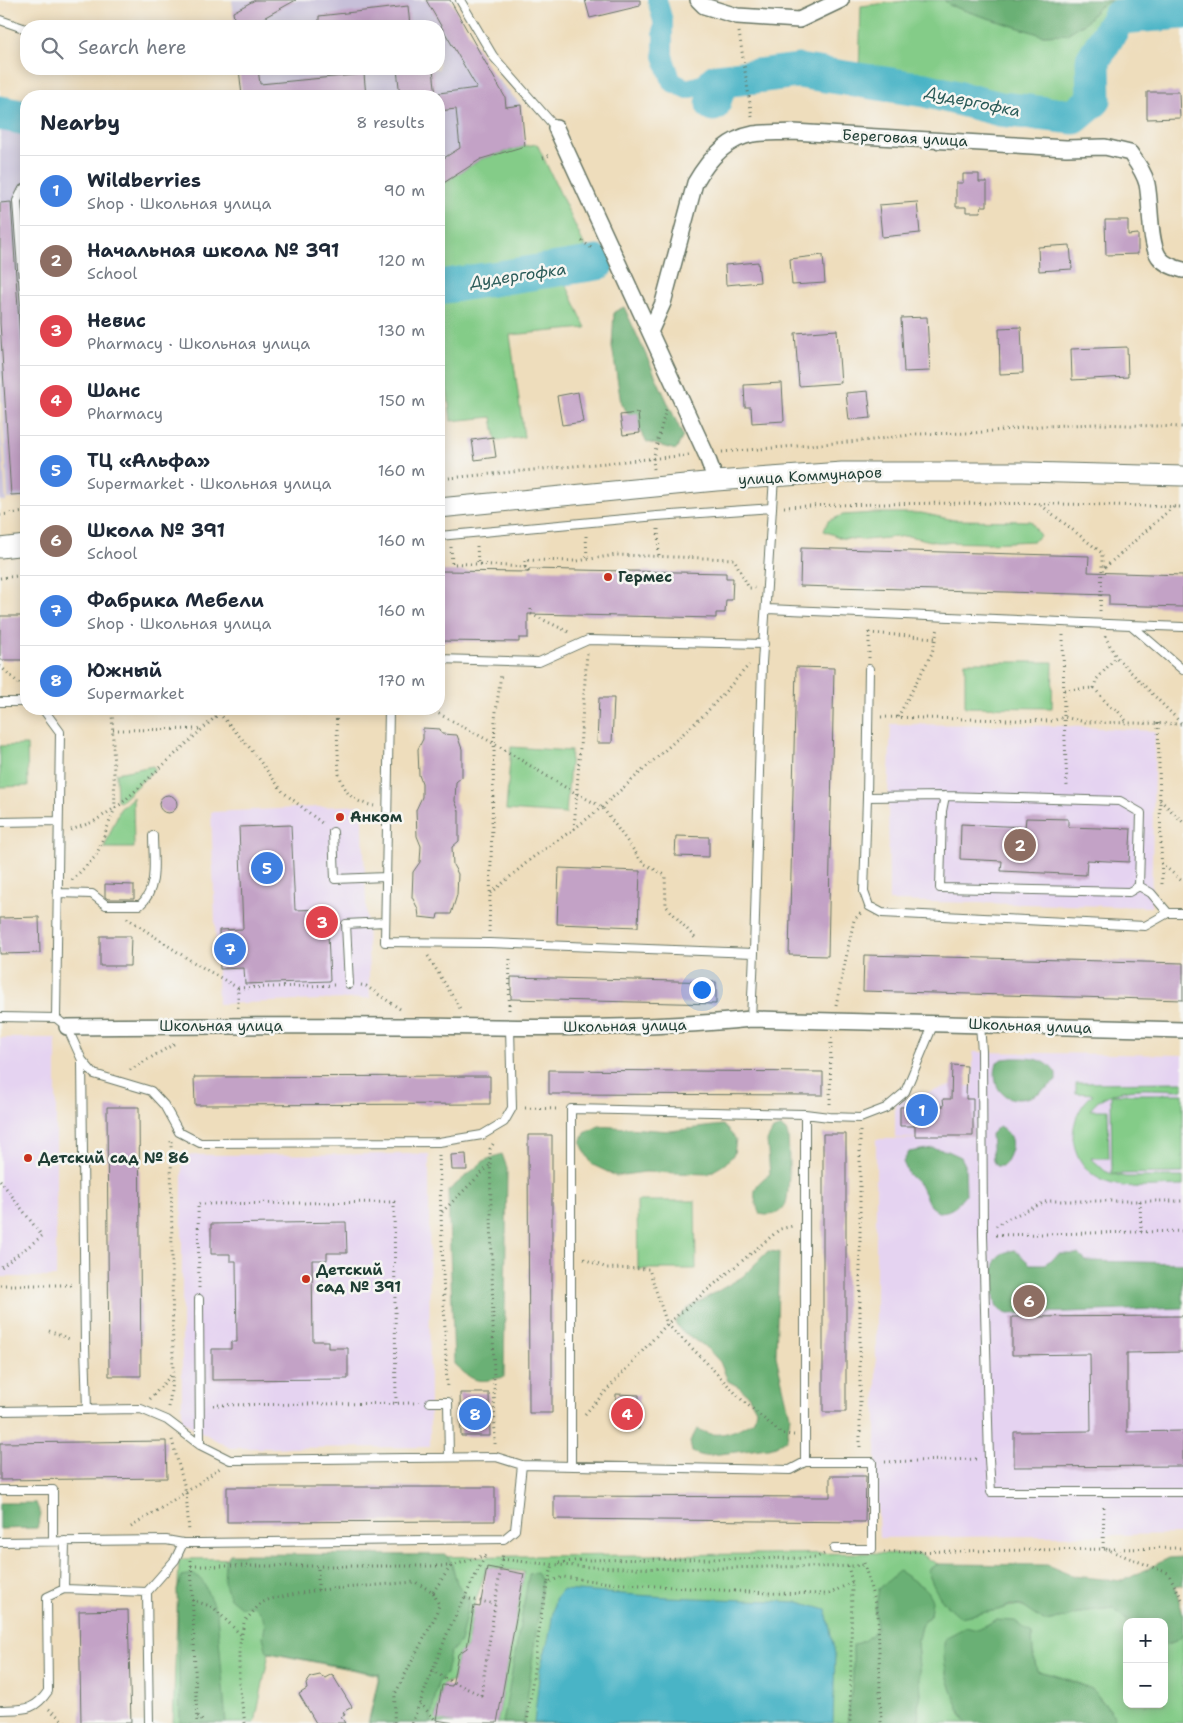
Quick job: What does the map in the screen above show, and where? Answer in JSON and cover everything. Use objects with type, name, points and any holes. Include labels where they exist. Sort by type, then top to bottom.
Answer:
[{"type":"street","points":[[698,0],[704,6],[737,16],[799,20],[840,0]]},
{"type":"street","points":[[556,128],[706,454],[716,481]]},
{"type":"street","name":"Береговая улица","points":[[650,332],[663,303],[695,183],[703,169],[732,140],[753,134],[792,132],[1048,147],[1105,147],[1130,153],[1142,169],[1147,183],[1154,243],[1160,258],[1174,268],[1183,270]]},
{"type":"street","name":"улица Коммунаров","points":[[445,507],[716,481],[842,472],[1023,472],[1183,476]]},
{"type":"street","points":[[0,548],[20,546]]},
{"type":"street","name":"Школьная улица","points":[[62,1022],[204,1026],[510,1028],[697,1025],[751,1019],[934,1022],[980,1025],[1183,1030]]},
{"type":"lane","points":[[460,0],[493,56],[556,128]]},
{"type":"lane","points":[[0,20],[20,28]]},
{"type":"lane","points":[[20,195],[17,201],[20,241]]},
{"type":"lane","points":[[751,1019],[762,663],[767,609],[774,477]]},
{"type":"lane","points":[[445,535],[772,508]]},
{"type":"lane","points":[[767,609],[941,615],[1183,627]]},
{"type":"lane","points":[[1131,625],[1183,670]]},
{"type":"lane","points":[[445,659],[539,662],[588,640],[764,644]]},
{"type":"lane","points":[[869,668],[868,797],[864,892],[869,906],[882,912],[1145,926],[1168,913],[1183,913]]},
{"type":"lane","points":[[0,702],[20,702]]},
{"type":"lane","points":[[47,715],[60,732],[58,833],[62,1022],[82,1060],[94,1074],[151,1091],[164,1105],[179,1132],[200,1143],[439,1142],[482,1135],[504,1122],[512,1108],[510,1028]]},
{"type":"lane","points":[[388,715],[385,942],[489,943],[754,953]]},
{"type":"lane","points":[[868,797],[945,796],[1120,801],[1141,813],[1139,886]]},
{"type":"lane","points":[[945,796],[942,811],[940,888],[1128,892],[1139,886]]},
{"type":"lane","points":[[0,822],[58,821]]},
{"type":"lane","points":[[333,832],[335,879],[386,877]]},
{"type":"lane","points":[[59,892],[92,894],[106,905],[140,906],[147,900],[153,881],[152,836]]},
{"type":"lane","points":[[1139,886],[1151,893],[1168,913]]},
{"type":"lane","points":[[349,984],[346,924],[385,922]]},
{"type":"lane","points":[[0,1017],[62,1022]]},
{"type":"lane","points":[[571,1466],[571,1109],[805,1114],[860,1118],[886,1108],[905,1092],[934,1022]]},
{"type":"lane","points":[[980,1025],[988,1459],[991,1492],[1183,1492]]},
{"type":"lane","points":[[82,1060],[87,1410]]},
{"type":"lane","points":[[805,1114],[805,1462]]},
{"type":"lane","points":[[199,1298],[200,1445]]},
{"type":"lane","points":[[430,1402],[448,1402],[449,1457]]},
{"type":"lane","points":[[0,1411],[141,1409],[167,1420],[200,1445],[230,1460],[449,1457],[496,1458],[522,1465],[790,1470],[805,1462],[872,1462],[872,1549],[834,1549]]},
{"type":"lane","points":[[0,1542],[166,1540],[186,1543],[504,1539],[515,1530],[522,1465]]},
{"type":"lane","points":[[0,1490],[52,1490],[53,1541]]},
{"type":"lane","points":[[64,1589],[65,1540]]},
{"type":"lane","points":[[149,1723],[147,1592],[175,1560],[186,1543]]},
{"type":"lane","points":[[0,1710],[28,1709],[41,1702],[48,1691],[47,1597],[64,1589],[147,1592]]},
{"type":"path","points":[[737,16],[753,134]]},
{"type":"path","points":[[653,459],[668,403]]},
{"type":"path","points":[[445,478],[872,440],[917,434],[973,433],[1041,426],[1108,424],[1183,427]]},
{"type":"path","points":[[772,508],[853,504],[1040,504],[1183,507]]},
{"type":"path","points":[[1040,504],[1102,553],[1100,624],[1116,657],[1182,724]]},
{"type":"path","points":[[1102,570],[1173,507]]},
{"type":"path","points":[[0,515],[20,513]]},
{"type":"path","points":[[585,523],[587,559]]},
{"type":"path","points":[[529,574],[525,567],[525,560],[577,561],[616,555],[734,559],[749,588],[768,588]]},
{"type":"path","points":[[452,564],[478,563],[485,566],[525,567]]},
{"type":"path","points":[[0,578],[20,576]]},
{"type":"path","points":[[531,609],[531,614],[588,640],[574,829]]},
{"type":"path","points":[[869,668],[870,613]]},
{"type":"path","points":[[898,717],[932,653],[941,615]]},
{"type":"path","points":[[1063,621],[1064,717],[1068,799]]},
{"type":"path","points":[[869,633],[936,638]]},
{"type":"path","points":[[1094,688],[1096,680],[1116,657]]},
{"type":"path","points":[[489,943],[495,719],[502,662]]},
{"type":"path","points":[[491,893],[532,858],[602,807],[704,714],[750,664],[762,663]]},
{"type":"path","points":[[0,666],[20,684]]},
{"type":"path","points":[[1064,690],[1094,688]]},
{"type":"path","points":[[1094,688],[1111,708],[1117,710],[1129,723]]},
{"type":"path","points":[[59,892],[96,856],[115,808],[112,715]]},
{"type":"path","points":[[58,833],[93,822],[115,808],[204,729],[217,715]]},
{"type":"path","points":[[221,715],[250,748],[283,792],[333,832]]},
{"type":"path","points":[[336,715],[339,774],[342,783],[355,800],[387,807]]},
{"type":"path","points":[[441,715],[495,744],[602,807],[643,863],[665,875],[666,906],[708,952]]},
{"type":"path","points":[[868,716],[1052,721],[1064,717],[1085,722],[1182,724]]},
{"type":"path","points":[[1158,723],[1162,886]]},
{"type":"path","points":[[113,730],[204,729]]},
{"type":"path","points":[[1160,800],[1183,822]]},
{"type":"path","points":[[1161,862],[1183,882]]},
{"type":"path","points":[[122,906],[127,918],[188,959],[238,988],[325,985]]},
{"type":"path","points":[[830,1117],[831,1020],[854,920],[869,906]]},
{"type":"path","points":[[420,942],[472,1028]]},
{"type":"path","points":[[510,944],[510,1028]]},
{"type":"path","points":[[349,984],[366,986],[425,1026]]},
{"type":"path","points":[[238,988],[238,1026]]},
{"type":"path","points":[[112,1080],[204,1026]]},
{"type":"path","points":[[512,1108],[571,1109]]},
{"type":"path","points":[[860,1118],[860,1462]]},
{"type":"path","points":[[496,1458],[490,1149],[504,1122]]},
{"type":"path","points":[[179,1132],[171,1137],[173,1373],[167,1420],[186,1492],[186,1543],[191,1566],[197,1723]]},
{"type":"path","points":[[439,1142],[448,1402]]},
{"type":"path","points":[[442,1212],[491,1164]]},
{"type":"path","points":[[0,1180],[42,1236],[0,1268]]},
{"type":"path","points":[[983,1235],[1007,1219],[1048,1201],[1183,1201]]},
{"type":"path","points":[[1140,1201],[1141,1232]]},
{"type":"path","points":[[199,1298],[198,1204],[394,1202],[396,1403]]},
{"type":"path","points":[[571,1430],[667,1324],[780,1228],[806,1223]]},
{"type":"path","points":[[983,1235],[1183,1231]]},
{"type":"path","points":[[571,1254],[607,1268],[649,1269],[667,1324],[742,1400],[782,1434],[804,1435]]},
{"type":"path","points":[[0,1285],[84,1285]]},
{"type":"path","points":[[49,1331],[85,1345]]},
{"type":"path","points":[[141,1409],[173,1373]]},
{"type":"path","points":[[200,1405],[430,1402]]},
{"type":"path","points":[[872,1462],[988,1459]]},
{"type":"path","points":[[118,1540],[118,1535],[186,1492],[230,1460]]},
{"type":"path","points":[[1103,1548],[1104,1493]]},
{"type":"path","points":[[432,1670],[446,1679],[480,1695],[504,1539]]},
{"type":"path","points":[[412,1723],[432,1670],[493,1540]]},
{"type":"path","points":[[1103,1548],[1168,1573],[1183,1601]]},
{"type":"path","points":[[872,1549],[883,1552],[1183,1548]]},
{"type":"path","points":[[552,1564],[580,1560],[815,1558],[834,1549]]},
{"type":"path","points":[[191,1566],[451,1566],[486,1555]]},
{"type":"path","points":[[502,1559],[537,1564],[675,1570],[864,1564],[878,1615],[881,1723]]},
{"type":"path","points":[[527,1723],[541,1616],[552,1564]]},
{"type":"path","points":[[318,1566],[318,1590]]},
{"type":"path","points":[[433,1592],[451,1566]]},
{"type":"path","points":[[848,1566],[852,1582],[850,1723]]},
{"type":"path","points":[[548,1582],[563,1577],[610,1583],[766,1593],[829,1594],[852,1582]]},
{"type":"path","points":[[245,1723],[239,1685],[238,1661],[244,1622],[261,1603],[270,1599],[318,1590],[415,1582],[433,1592],[439,1605],[435,1617],[395,1694],[394,1723]]},
{"type":"path","points":[[465,1598],[495,1604]]},
{"type":"path","points":[[192,1600],[213,1607],[242,1635]]},
{"type":"path","points":[[41,1702],[66,1723]]},
{"type":"path","points":[[420,1702],[438,1723]]},
{"type":"path","points":[[197,1714],[204,1723]]},
{"type":"shaded area","points":[[232,0],[450,0],[489,70],[521,105],[525,146],[481,159],[445,182],[445,90],[241,90],[240,75],[445,75],[445,20],[234,20]]},
{"type":"shaded area","points":[[0,129],[20,133],[20,498],[8,499],[0,373]]},
{"type":"shaded area","points":[[0,410],[6,501],[0,501]]},
{"type":"shaded area","points":[[891,724],[1065,726],[1155,731],[1151,907],[889,901],[888,797]]},
{"type":"shaded area","points":[[362,805],[370,998],[218,1004],[211,812]]},
{"type":"shaded area","name":"Детский сад № 86","points":[[0,1038],[56,1038],[56,1277],[0,1277]]},
{"type":"shaded area","points":[[973,1052],[1183,1055],[1183,1534],[879,1538],[876,1463],[876,1139],[939,1139],[895,1138],[895,1103],[949,1086],[973,1086]]},
{"type":"shaded area","name":"Детский сад № 391","points":[[429,1154],[430,1447],[230,1448],[182,1421],[182,1155]]},
{"type":"green space","points":[[913,0],[944,0],[949,5],[1042,35],[1067,34],[1086,22],[1099,7],[1112,0],[1183,0],[1183,2],[1122,6],[1096,27],[1089,59],[1077,98],[1059,109],[1006,104],[959,89],[859,74],[861,6]]},
{"type":"green space","points":[[944,0],[1112,0],[1099,7],[1086,22],[1067,34],[1042,35],[949,5]]},
{"type":"green space","points":[[537,144],[589,255],[445,278],[445,182],[481,159]]},
{"type":"green space","points":[[560,271],[586,328],[510,335],[524,437],[496,441],[492,417],[451,421],[445,379],[445,288]]},
{"type":"green space","points":[[624,307],[683,436],[676,450],[647,442],[621,403],[612,346],[614,312]]},
{"type":"green space","points":[[921,513],[954,520],[1031,521],[1040,536],[1034,541],[986,543],[936,542],[908,536],[865,540],[841,538],[824,531],[828,521],[843,515]]},
{"type":"green space","points":[[965,662],[1053,662],[1052,708],[965,707]]},
{"type":"green space","points":[[27,745],[28,786],[0,787],[0,746]]},
{"type":"green space","points":[[511,747],[571,751],[566,814],[506,810]]},
{"type":"green space","points":[[153,766],[155,769],[120,802],[117,800],[116,773]]},
{"type":"green space","points":[[133,797],[134,848],[104,848],[120,809]]},
{"type":"green space","points":[[1012,1058],[1042,1061],[1052,1068],[1056,1074],[1056,1081],[1035,1095],[1025,1098],[1017,1099],[1003,1094],[998,1088],[996,1081],[997,1062]]},
{"type":"green space","points":[[1183,1082],[1183,1090],[1146,1089],[1120,1091],[1112,1094],[1183,1094],[1183,1173],[1113,1174],[1126,1177],[1183,1177],[1183,1186],[1141,1187],[1113,1184],[1100,1179],[1089,1171],[1080,1160],[1073,1141],[1074,1125],[1081,1108],[1093,1094],[1076,1093],[1076,1083]],"holes":[[[1111,1094],[1112,1174],[1105,1171],[1091,1158],[1109,1158],[1108,1110],[1090,1110],[1099,1101]]]},
{"type":"green space","points":[[723,1125],[736,1139],[734,1154],[725,1164],[708,1174],[645,1172],[616,1176],[593,1165],[581,1143],[585,1133],[599,1126],[670,1131]]},
{"type":"green space","points":[[999,1126],[1009,1134],[1011,1139],[1011,1149],[1003,1166],[996,1166],[993,1161],[991,1134]]},
{"type":"green space","points":[[781,1127],[788,1136],[789,1170],[786,1203],[779,1212],[772,1215],[764,1215],[760,1214],[757,1207],[755,1191],[759,1183],[770,1174],[767,1141],[773,1130]]},
{"type":"green space","points":[[933,1148],[948,1151],[961,1157],[965,1165],[966,1194],[954,1207],[943,1212],[938,1212],[930,1206],[920,1185],[909,1175],[903,1162],[909,1152]]},
{"type":"green space","points":[[502,1154],[507,1168],[504,1377],[482,1381],[467,1375],[454,1364],[448,1191],[485,1160]]},
{"type":"green space","points":[[637,1201],[695,1201],[696,1269],[638,1269]]},
{"type":"green space","points":[[1015,1250],[1030,1264],[1045,1264],[1059,1254],[1078,1254],[1086,1261],[1183,1263],[1183,1308],[1008,1314],[999,1309],[996,1304],[994,1267],[999,1256],[1005,1252]]},
{"type":"green space","points":[[768,1251],[779,1252],[776,1356],[790,1416],[787,1438],[776,1446],[768,1448],[703,1456],[692,1452],[690,1442],[697,1429],[709,1434],[723,1434],[734,1431],[754,1420],[756,1409],[748,1395],[728,1381],[720,1362],[706,1347],[680,1330],[675,1322],[687,1309],[742,1277]]},
{"type":"green space","points":[[0,1503],[36,1503],[41,1515],[37,1528],[0,1529]]},
{"type":"green space","points":[[230,1554],[446,1555],[452,1564],[457,1583],[469,1601],[460,1642],[450,1653],[446,1674],[438,1683],[431,1718],[432,1723],[369,1723],[380,1674],[267,1652],[263,1637],[265,1626],[262,1614],[253,1606],[241,1607],[230,1598],[224,1582],[225,1561]]},
{"type":"green space","points":[[920,1554],[938,1564],[927,1570],[998,1610],[1013,1606],[1023,1607],[1044,1621],[1065,1618],[1087,1611],[1113,1608],[1124,1618],[1123,1708],[1168,1708],[1168,1644],[1173,1643],[1183,1635],[1183,1723],[1115,1723],[1105,1704],[1090,1689],[1071,1680],[1037,1671],[1033,1655],[1032,1634],[996,1620],[977,1630],[955,1696],[961,1714],[967,1723],[919,1723],[918,1705],[921,1695],[917,1643],[921,1626],[930,1615],[926,1589],[896,1723],[497,1723],[524,1572],[487,1567],[474,1606],[467,1648],[458,1654],[453,1680],[442,1685],[436,1719],[454,1723],[368,1723],[379,1675],[269,1653],[255,1723],[173,1723],[179,1559]]},
{"type":"green space","points":[[1183,1557],[1183,1585],[1175,1587],[1183,1614],[1183,1635],[1173,1643],[1168,1644],[1168,1618],[1124,1618],[1113,1608],[1087,1611],[1065,1618],[1044,1621],[1022,1606],[1011,1605],[998,1610],[960,1617],[939,1596],[927,1570],[938,1564],[1047,1565],[1073,1576],[1123,1581],[1169,1558]]},
{"type":"green space","points":[[899,1571],[926,1589],[932,1600],[930,1615],[921,1626],[917,1643],[921,1695],[918,1705],[919,1723],[847,1723],[853,1677],[853,1645],[865,1640],[877,1629],[875,1611],[879,1589]]},
{"type":"green space","points":[[537,1573],[542,1581],[524,1723],[503,1723],[529,1574]]},
{"type":"green space","points":[[195,1574],[203,1582],[217,1614],[226,1723],[180,1723],[177,1590],[182,1576]]},
{"type":"green space","points":[[996,1620],[1015,1621],[1032,1634],[1033,1655],[1037,1671],[1092,1689],[1114,1716],[1115,1723],[967,1723],[949,1682],[945,1664],[945,1638],[966,1627],[977,1630]]},
{"type":"water","points":[[562,1590],[667,1597],[799,1602],[826,1610],[835,1654],[833,1723],[534,1723],[540,1669],[549,1637],[555,1599]]},
{"type":"building","points":[[255,0],[296,0],[260,20],[234,20],[233,12]]},
{"type":"building","points":[[426,0],[450,0],[505,97],[506,107],[521,105],[525,146],[481,159],[445,182],[445,157],[460,148],[456,109],[445,110],[445,92],[477,88],[445,33],[445,20],[438,20]]},
{"type":"building","points":[[585,0],[640,0],[640,6],[590,18]]},
{"type":"building","points":[[408,6],[409,20],[319,20],[319,16]]},
{"type":"building","points":[[240,75],[259,75],[260,84],[364,75],[365,90],[241,90]]},
{"type":"building","points":[[398,75],[434,75],[435,90],[399,90]]},
{"type":"building","points":[[1147,92],[1179,92],[1180,118],[1147,119]]},
{"type":"building","points":[[963,174],[979,174],[979,182],[987,182],[987,206],[981,206],[980,212],[966,212],[966,207],[956,207],[956,183],[963,183]]},
{"type":"building","points":[[11,202],[20,337],[20,494],[11,495],[0,323],[0,203]]},
{"type":"building","points":[[917,202],[920,233],[882,237],[879,205]]},
{"type":"building","points":[[1105,220],[1128,220],[1128,235],[1138,234],[1138,254],[1106,255]]},
{"type":"building","points":[[1070,245],[1072,269],[1039,271],[1038,247]]},
{"type":"building","points":[[823,255],[825,283],[792,285],[790,259]]},
{"type":"building","points":[[758,262],[760,282],[726,285],[725,265]]},
{"type":"building","points":[[927,317],[930,371],[904,372],[901,318]]},
{"type":"building","points":[[1021,327],[1023,373],[1000,374],[999,328]]},
{"type":"building","points":[[837,330],[841,383],[799,386],[795,333]]},
{"type":"building","points":[[1127,347],[1128,377],[1072,380],[1071,349]]},
{"type":"building","points":[[782,383],[784,421],[752,423],[751,407],[745,407],[744,385]]},
{"type":"building","points":[[868,391],[871,418],[849,420],[846,393]]},
{"type":"building","points":[[578,392],[583,422],[562,425],[557,396]]},
{"type":"building","points":[[638,413],[640,433],[623,435],[620,415]]},
{"type":"building","points":[[493,437],[496,457],[475,460],[472,440]]},
{"type":"building","points":[[801,548],[1089,556],[1088,572],[1183,575],[1183,607],[1109,605],[1109,595],[800,586]]},
{"type":"building","points":[[529,569],[726,573],[726,578],[733,578],[732,600],[726,600],[725,613],[716,613],[716,618],[528,614],[528,638],[519,638],[519,642],[445,641],[445,571],[529,572]]},
{"type":"building","points":[[0,616],[20,616],[20,660],[0,660]]},
{"type":"building","points":[[796,667],[834,668],[828,956],[789,955]]},
{"type":"building","points":[[599,698],[614,698],[612,743],[597,743]]},
{"type":"building","points":[[423,728],[440,729],[442,734],[457,735],[462,749],[462,777],[456,782],[455,801],[459,811],[459,841],[452,847],[453,865],[458,874],[457,895],[451,914],[438,914],[437,919],[419,917],[418,909],[412,897],[413,872],[420,862],[421,846],[417,836],[416,810],[422,797],[418,749],[423,739]]},
{"type":"building","points":[[164,795],[172,795],[177,800],[175,811],[164,813],[159,808],[159,800]]},
{"type":"building","points":[[1026,818],[1068,819],[1068,827],[1131,829],[1129,862],[1087,860],[1086,875],[1001,871],[1002,861],[960,859],[961,824],[1025,827]]},
{"type":"building","points":[[291,825],[295,910],[327,909],[330,981],[245,984],[244,968],[220,969],[219,930],[243,929],[239,827]]},
{"type":"building","points":[[676,836],[709,837],[709,857],[675,856]]},
{"type":"building","points":[[559,868],[640,871],[638,927],[557,924]]},
{"type":"building","points":[[105,884],[134,885],[134,899],[108,899],[105,897]]},
{"type":"building","points":[[39,917],[40,953],[0,954],[0,918]]},
{"type":"building","points":[[100,936],[131,936],[130,966],[100,966]]},
{"type":"building","points":[[864,955],[1183,963],[1183,1000],[863,991]]},
{"type":"building","points":[[511,977],[716,982],[716,1004],[511,999]]},
{"type":"building","points":[[952,1065],[967,1066],[966,1099],[973,1099],[973,1136],[915,1136],[915,1126],[900,1126],[900,1107],[944,1106],[943,1099],[951,1099]]},
{"type":"building","points":[[549,1070],[823,1072],[823,1095],[549,1094]]},
{"type":"building","points":[[490,1076],[490,1104],[195,1105],[194,1077]]},
{"type":"building","points":[[107,1107],[139,1107],[141,1376],[109,1376]]},
{"type":"building","points":[[823,1134],[846,1134],[846,1412],[823,1412]]},
{"type":"building","points":[[528,1135],[552,1135],[552,1413],[529,1413]]},
{"type":"building","points":[[466,1154],[467,1170],[452,1170],[451,1155]]},
{"type":"building","points":[[346,1222],[347,1253],[327,1253],[327,1260],[312,1260],[313,1341],[328,1341],[328,1348],[348,1348],[348,1379],[212,1380],[212,1349],[231,1349],[231,1342],[237,1342],[236,1261],[230,1261],[230,1254],[211,1254],[211,1224]]},
{"type":"building","points":[[1183,1316],[1183,1352],[1127,1353],[1127,1432],[1183,1431],[1183,1466],[1014,1467],[1014,1432],[1091,1431],[1090,1354],[1012,1355],[1012,1317]]},
{"type":"building","points":[[460,1393],[489,1393],[490,1436],[461,1436]]},
{"type":"building","points":[[616,1394],[639,1395],[639,1429],[615,1428]]},
{"type":"building","points":[[166,1441],[167,1478],[0,1480],[0,1443]]},
{"type":"building","points":[[830,1476],[866,1476],[865,1522],[554,1519],[554,1496],[830,1497]]},
{"type":"building","points":[[227,1487],[495,1487],[495,1521],[227,1522]]},
{"type":"building","points":[[487,1567],[524,1574],[497,1723],[454,1723],[436,1720],[442,1685],[452,1686],[458,1654],[467,1648],[474,1606],[480,1607]]},
{"type":"building","points":[[128,1610],[131,1723],[81,1723],[79,1611]]},
{"type":"building","points":[[332,1674],[352,1707],[343,1712],[345,1715],[341,1717],[345,1723],[316,1723],[299,1694],[307,1689],[306,1684],[311,1677],[320,1675],[325,1678]]},
{"type":"waterway","points":[[657,0],[663,21],[663,56],[672,82],[687,89],[716,81]]},
{"type":"waterway","name":"Дудергофка","points":[[713,104],[717,92],[716,81],[798,71],[925,90],[1000,109],[1074,117],[1094,100],[1093,60],[1119,17],[1183,12]]},
{"type":"waterway","name":"Дудергофка","points":[[0,113],[20,117]]},
{"type":"waterway","name":"Дудергофка","points":[[445,286],[597,263]]},
{"type":"place","name":"Гермес","points":[[608,577]]},
{"type":"place","name":"Анком","points":[[340,817]]},
{"type":"place","name":"Начальная школа № 391","points":[[1020,845]]},
{"type":"place","name":"ТЦ «Альфа»","points":[[267,868]]},
{"type":"place","name":"Невис","points":[[322,922]]},
{"type":"place","name":"Фабрика Мебели","points":[[230,949]]},
{"type":"place","name":"Wildberries","points":[[922,1110]]},
{"type":"place","name":"Детский сад № 86","points":[[28,1158]]},
{"type":"place","name":"Детский сад № 391","points":[[306,1279]]},
{"type":"place","name":"Школа № 391","points":[[1029,1301]]},
{"type":"place","name":"Южный","points":[[475,1414]]},
{"type":"place","name":"Шанс","points":[[627,1414]]}]
